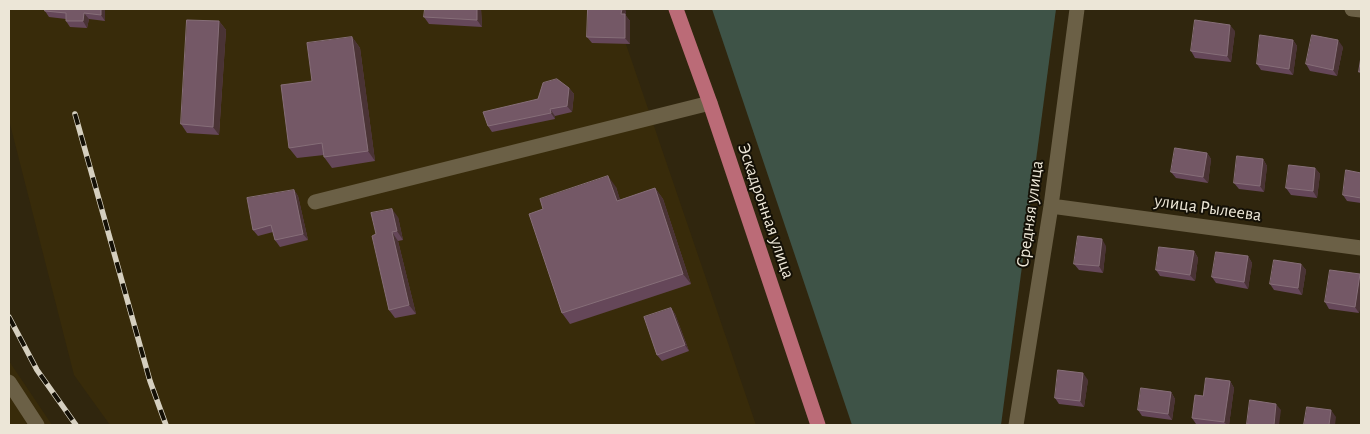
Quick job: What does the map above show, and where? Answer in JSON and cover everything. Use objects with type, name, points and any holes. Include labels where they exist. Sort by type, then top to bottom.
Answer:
[{"type":"main road","name":"Эскадронная улица","points":[[676,9],[710,103],[818,425]]},
{"type":"street","name":"Средняя улица","points":[[1016,425],[1050,206],[1077,9]]},
{"type":"street","points":[[1352,9],[1361,10]]},
{"type":"street","points":[[315,202],[710,103]]},
{"type":"street","name":"улица Рылеева","points":[[1050,206],[1361,248]]},
{"type":"street","points":[[9,382],[36,425]]},
{"type":"shaded area","points":[[9,9],[614,9],[756,425],[110,425],[74,375],[9,120]]},
{"type":"shaded area","points":[[9,361],[52,425],[9,425]]},
{"type":"green space","points":[[712,9],[1056,9],[1001,425],[852,425]]},
{"type":"building","points":[[45,9],[101,9],[101,15],[84,13],[83,21],[66,21],[66,13],[45,11]]},
{"type":"building","points":[[425,9],[477,9],[477,20],[424,17]]},
{"type":"building","points":[[588,9],[622,9],[621,14],[625,14],[625,38],[587,37]]},
{"type":"building","points":[[187,20],[219,21],[213,127],[181,124]]},
{"type":"building","points":[[1195,20],[1230,25],[1227,56],[1191,51]]},
{"type":"building","points":[[1260,35],[1293,40],[1289,69],[1257,64]]},
{"type":"building","points":[[1312,35],[1338,40],[1333,70],[1306,64]]},
{"type":"building","points":[[352,37],[368,151],[324,157],[322,143],[289,148],[281,85],[312,81],[307,43]]},
{"type":"building","points":[[557,79],[569,88],[567,106],[550,109],[551,113],[488,126],[483,112],[538,99],[543,83]]},
{"type":"building","points":[[1175,148],[1207,153],[1203,177],[1171,172]]},
{"type":"building","points":[[1237,156],[1263,159],[1260,186],[1234,183]]},
{"type":"building","points":[[1289,165],[1315,168],[1313,191],[1286,188]]},
{"type":"building","points":[[1346,170],[1361,173],[1361,198],[1343,195]]},
{"type":"building","points":[[608,176],[617,201],[655,188],[683,274],[562,313],[529,214],[543,209],[540,199]]},
{"type":"building","points":[[294,190],[303,234],[275,240],[271,225],[253,230],[247,198]]},
{"type":"building","points":[[392,209],[397,231],[392,232],[409,305],[389,310],[372,236],[376,234],[371,213]]},
{"type":"building","points":[[1078,236],[1102,239],[1099,266],[1074,264]]},
{"type":"building","points":[[1159,247],[1194,251],[1190,275],[1156,270]]},
{"type":"building","points":[[1216,252],[1248,256],[1244,282],[1212,277]]},
{"type":"building","points":[[1274,260],[1301,264],[1298,288],[1270,284]]},
{"type":"building","points":[[1330,270],[1360,274],[1355,307],[1325,302]]},
{"type":"building","points":[[671,308],[685,345],[657,355],[644,317]]},
{"type":"building","points":[[1058,370],[1083,373],[1080,401],[1055,398]]},
{"type":"building","points":[[1206,378],[1230,381],[1224,422],[1192,418],[1195,395],[1203,396]]},
{"type":"building","points":[[1141,388],[1171,392],[1168,414],[1138,410]]},
{"type":"building","points":[[1250,400],[1276,404],[1274,425],[1247,424]]},
{"type":"building","points":[[1307,407],[1331,410],[1329,425],[1304,425]]},
{"type":"railway","points":[[75,114],[150,381],[166,425]]},
{"type":"railway","points":[[9,317],[37,370],[76,425]]}]
